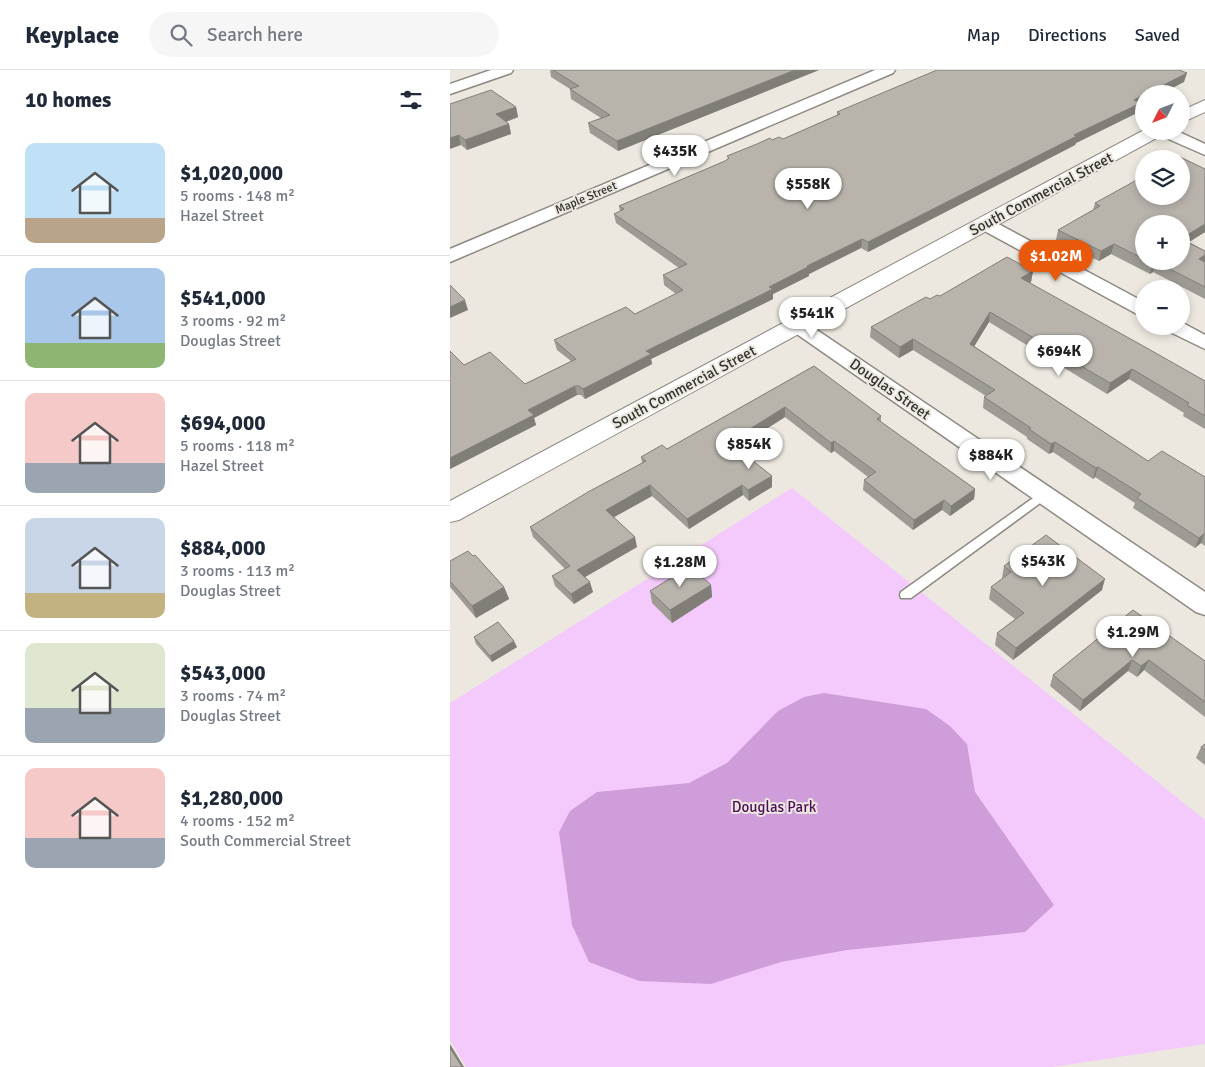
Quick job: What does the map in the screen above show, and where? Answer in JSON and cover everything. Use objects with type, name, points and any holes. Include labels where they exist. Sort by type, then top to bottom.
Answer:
[{"type":"main road","points":[[1190,113],[1205,105]]},
{"type":"main road","name":"South Commercial Street","points":[[450,513],[1140,140]]},
{"type":"street","points":[[450,90],[506,70]]},
{"type":"street","name":"Maple Street","points":[[450,256],[888,70]]},
{"type":"street","points":[[1183,140],[1205,150]]},
{"type":"street","points":[[986,224],[1135,305]]},
{"type":"street","name":"Douglas Street","points":[[798,326],[1205,605]]},
{"type":"street","points":[[1190,335],[1205,343]]},
{"type":"lane","points":[[906,596],[1043,494]]},
{"type":"green space","name":"Douglas Park","points":[[792,488],[1205,820],[1205,1044],[1053,1067],[466,1067],[450,1040],[450,703]]},
{"type":"shaded area","points":[[824,693],[926,709],[950,726],[967,744],[975,792],[1054,905],[1025,932],[847,950],[781,962],[711,984],[639,981],[589,962],[572,925],[559,832],[570,811],[597,792],[689,783],[727,763],[778,711],[804,697]]},
{"type":"building","points":[[553,70],[795,70],[617,141],[588,123],[610,115],[570,89],[579,86]]},
{"type":"building","points":[[937,70],[1179,70],[1187,73],[1164,85],[1135,85],[1135,106],[1074,135],[1077,136],[868,242],[862,239],[807,266],[769,287],[773,289],[646,351],[651,354],[583,389],[575,386],[528,410],[534,415],[450,458],[450,351],[464,365],[490,352],[525,384],[576,359],[554,340],[626,307],[635,314],[683,290],[663,275],[687,264],[614,214],[624,209],[619,206],[725,161],[729,158],[727,156],[770,138],[772,140],[779,137],[783,139],[840,114],[837,112]]},
{"type":"building","points":[[491,90],[516,107],[496,114],[509,124],[465,140],[459,135],[450,138],[450,104]]},
{"type":"building","points":[[1190,162],[1205,169],[1205,224],[1190,233],[1190,215],[1135,215],[1135,254],[1114,244],[1101,251],[1058,230],[1100,206],[1095,203],[1135,181],[1135,205],[1190,205]]},
{"type":"building","points":[[1190,244],[1205,251],[1205,255],[1199,259],[1205,262],[1205,287],[1172,270],[1190,270]]},
{"type":"building","points":[[1007,257],[1033,271],[1021,278],[1205,381],[1205,416],[1187,405],[1189,403],[1132,369],[1110,383],[990,312],[970,344],[1148,461],[1162,451],[1205,477],[1205,533],[1199,538],[1137,498],[1141,494],[1055,442],[1051,444],[1029,429],[1031,428],[984,397],[995,390],[913,339],[900,347],[871,327],[926,297],[930,299],[937,295],[940,296]]},
{"type":"building","points":[[450,285],[465,300],[450,307]]},
{"type":"building","points":[[814,366],[881,416],[877,419],[975,489],[951,506],[944,500],[914,520],[864,480],[876,472],[834,441],[831,443],[785,407],[729,442],[772,476],[748,490],[742,485],[687,519],[650,485],[606,510],[635,537],[577,570],[590,582],[571,594],[552,576],[570,566],[530,527],[588,492],[646,461],[641,457],[662,445],[667,449]]},
{"type":"building","points":[[1046,535],[1105,579],[1016,648],[997,633],[1024,613],[991,587],[1011,572],[1004,566]]},
{"type":"building","points":[[468,551],[473,556],[475,555],[504,587],[472,606],[450,581],[450,561]]},
{"type":"building","points":[[690,566],[711,585],[670,610],[650,591]]},
{"type":"building","points":[[1133,610],[1205,661],[1205,702],[1149,660],[1141,666],[1132,660],[1083,700],[1053,675]]},
{"type":"building","points":[[498,622],[514,641],[490,656],[474,637]]},
{"type":"building","points":[[450,1048],[462,1067],[450,1067]]}]
